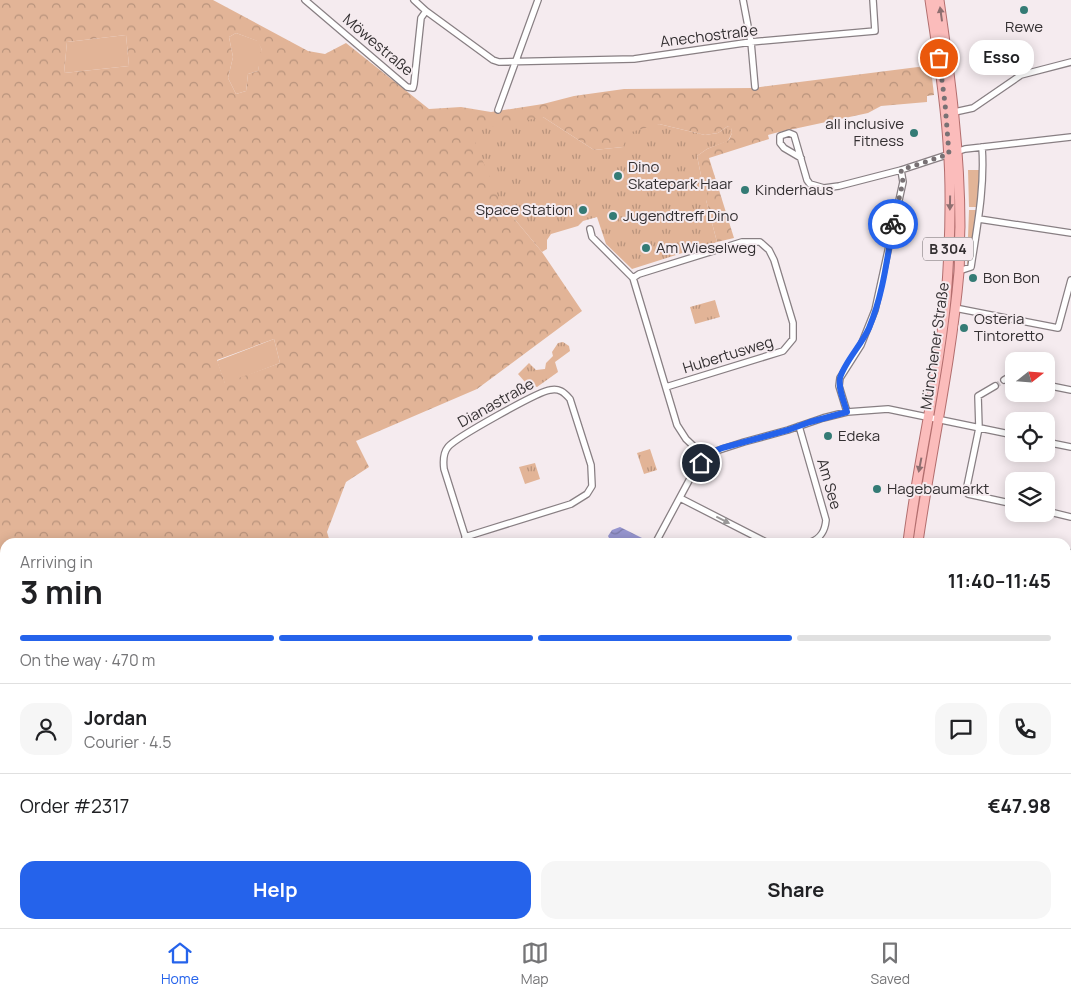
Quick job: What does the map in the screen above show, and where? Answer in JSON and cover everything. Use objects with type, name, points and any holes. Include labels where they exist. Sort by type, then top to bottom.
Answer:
[{"type":"main road","name":"B 304","points":[[930,0],[944,63]]},
{"type":"main road","name":"B 304","points":[[939,0],[944,63]]},
{"type":"main road","name":"Münchener Straße","points":[[919,538],[939,419],[959,271],[960,192],[953,153],[944,63]]},
{"type":"main road","name":"Münchener Straße","points":[[909,538],[941,344],[947,275],[953,153]]},
{"type":"street","name":"Möwestraße","points":[[305,0],[402,84],[412,88],[421,18],[426,11]]},
{"type":"street","name":"Anechostraße","points":[[414,0],[492,60],[499,62],[619,60],[751,42],[876,31],[874,0]]},
{"type":"street","points":[[498,110],[538,0]]},
{"type":"street","points":[[743,0],[751,42],[755,87]]},
{"type":"street","points":[[950,113],[973,108],[1021,76],[1071,62]]},
{"type":"street","points":[[801,158],[784,148],[780,143],[780,136],[789,132],[794,135],[801,158],[807,180],[810,184],[824,188],[901,170],[953,153],[982,147],[1071,137]]},
{"type":"street","points":[[959,271],[971,267],[979,219],[983,169],[982,147]]},
{"type":"street","points":[[847,412],[839,386],[840,378],[867,332],[879,297],[903,182],[901,170]]},
{"type":"street","points":[[979,219],[1071,233]]},
{"type":"street","points":[[590,229],[592,237],[633,278],[680,432],[706,458]]},
{"type":"street","name":"Hubertusweg","points":[[633,278],[639,274],[742,242],[760,242],[769,250],[774,260],[793,323],[794,339],[783,351],[666,387]]},
{"type":"street","points":[[955,308],[1058,328],[1071,280]]},
{"type":"street","points":[[995,386],[978,396],[979,428],[966,491],[968,494],[1005,502]]},
{"type":"street","points":[[1055,387],[1071,390]]},
{"type":"street","name":"Dianastraße","points":[[465,538],[444,469],[448,448],[460,438],[539,393],[554,389],[565,393],[570,398],[591,465],[592,486],[587,494],[571,504],[472,538]]},
{"type":"street","points":[[658,538],[694,473],[706,458],[722,448],[847,412],[888,409],[1005,433]]},
{"type":"street","name":"Am See","points":[[799,426],[826,515],[824,530],[818,538]]},
{"type":"street","points":[[1055,444],[1071,447]]},
{"type":"street","points":[[680,498],[758,538]]},
{"type":"street","points":[[1055,513],[1071,516]]},
{"type":"green space","points":[[0,0],[213,0],[308,51],[325,54],[346,43],[429,109],[461,107],[491,112],[543,104],[574,96],[624,89],[753,88],[918,67],[931,69],[934,95],[927,96],[927,102],[881,106],[868,113],[775,133],[768,135],[769,139],[709,158],[734,238],[717,242],[697,156],[707,149],[729,140],[732,133],[731,128],[728,126],[718,133],[705,135],[659,124],[623,147],[594,150],[543,117],[501,203],[542,252],[582,311],[477,389],[356,441],[369,467],[346,482],[327,532],[329,538],[0,538]],"holes":[[[236,33],[257,41],[262,50],[256,60],[259,64],[258,71],[248,74],[246,91],[236,94],[228,78],[233,57],[229,37]],[[126,35],[129,66],[64,73],[67,42]],[[274,339],[280,363],[225,383],[217,360]]]},
{"type":"green space","points":[[236,33],[258,41],[262,50],[258,71],[248,74],[246,91],[236,94],[228,78],[233,57],[229,37]]},
{"type":"green space","points":[[126,35],[129,66],[64,73],[67,42]]},
{"type":"green space","points":[[543,117],[594,150],[623,147],[628,133],[659,124],[705,135],[718,133],[728,126],[731,127],[732,133],[728,141],[707,149],[697,156],[704,190],[709,192],[706,200],[717,242],[632,269],[606,244],[597,217],[583,221],[578,226],[551,234],[547,240],[547,249],[542,252],[501,203],[475,143],[478,129]]},
{"type":"green space","points":[[968,170],[981,170],[978,207],[969,207]]},
{"type":"green space","points":[[969,210],[977,210],[970,261],[967,265]]},
{"type":"green space","points":[[715,300],[720,317],[695,324],[690,307]]},
{"type":"green space","points":[[274,339],[280,363],[225,384],[217,361]]},
{"type":"green space","points":[[563,342],[569,346],[570,351],[555,362],[558,372],[537,387],[525,382],[518,374],[529,363],[536,370],[545,369],[546,363],[553,356],[552,352],[558,343]]},
{"type":"green space","points":[[650,449],[657,470],[644,474],[637,453]]},
{"type":"green space","points":[[535,463],[540,479],[525,484],[519,467]]},
{"type":"water","points":[[620,527],[642,538],[609,538],[608,536],[612,530]]},
{"type":"tunnel","points":[[995,386],[1004,380]]},
{"type":"way so far","points":[[893,224],[903,182],[901,170],[949,154],[939,58]]},
{"type":"place","name":"Rewe","points":[[1024,10]]},
{"type":"place","name":"Esso","points":[[939,58]]},
{"type":"place","name":"all inclusive Fitness","points":[[914,133]]},
{"type":"place","name":"Dino Skatepark Haar","points":[[618,176]]},
{"type":"place","name":"Kinderhaus","points":[[745,190]]},
{"type":"place","name":"Space Station","points":[[583,210]]},
{"type":"place","name":"Jugendtreff Dino","points":[[613,216]]},
{"type":"place","name":"Am Wieselweg","points":[[646,248]]},
{"type":"place","name":"Bon Bon","points":[[973,278]]},
{"type":"place","name":"Osteria Tintoretto","points":[[964,328]]},
{"type":"place","name":"Edeka","points":[[828,436]]},
{"type":"place","name":"Hagebaumarkt","points":[[877,489]]},
{"type":"route","points":[[701,463],[713,452],[722,448],[847,412],[839,386],[840,378],[869,328],[884,277],[893,224]]}]
